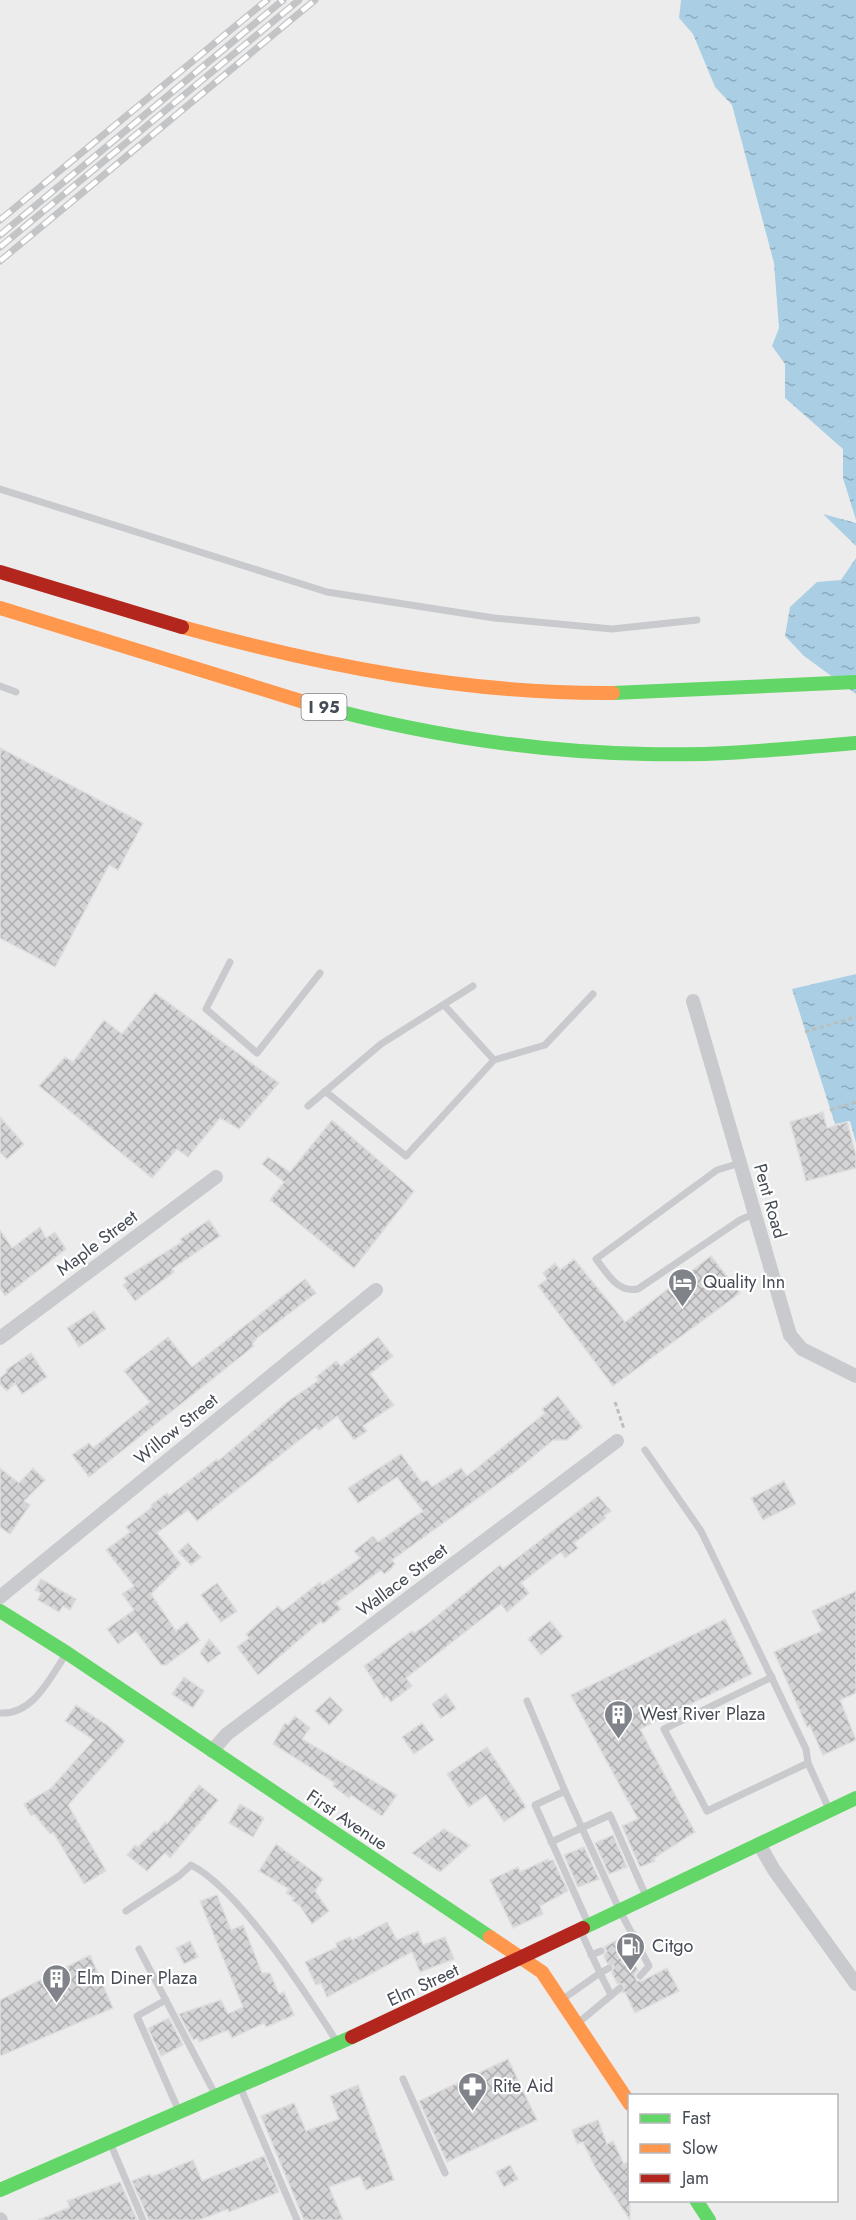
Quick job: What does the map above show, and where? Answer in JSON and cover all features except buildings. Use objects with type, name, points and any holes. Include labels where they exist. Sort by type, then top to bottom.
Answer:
[{"type":"main road","name":"I 95","points":[[0,572],[220,639],[339,668],[463,686],[581,693],[652,693],[856,682]]},
{"type":"main road","name":"I 95","points":[[0,608],[268,692],[388,722],[510,742],[617,753],[856,743]]},
{"type":"main road","name":"First Avenue","points":[[0,1611],[67,1653],[542,1972],[628,2101]]},
{"type":"main road","name":"Elm Street","points":[[0,2190],[339,2044],[524,1958],[856,1798]]},
{"type":"main road","points":[[697,2202],[709,2220]]},
{"type":"street","name":"Pent Road","points":[[693,1001],[790,1335],[802,1349],[856,1376]]},
{"type":"street","name":"Maple Street","points":[[0,1338],[216,1177]]},
{"type":"street","name":"Willow Street","points":[[0,1597],[376,1290]]},
{"type":"street","name":"Wallace Street","points":[[212,1751],[227,1734],[617,1442]]},
{"type":"street","points":[[759,1844],[774,1870],[856,1984]]},
{"type":"lane","points":[[0,489],[327,592],[494,618],[612,629],[697,620]]},
{"type":"lane","points":[[0,686],[16,692]]},
{"type":"lane","points":[[230,962],[206,1009],[257,1053],[320,973]]},
{"type":"lane","points":[[308,1106],[381,1044],[473,986]]},
{"type":"lane","points":[[325,1091],[406,1155],[494,1060],[545,1045],[593,994]]},
{"type":"lane","points":[[444,1005],[494,1060]]},
{"type":"lane","points":[[740,1162],[717,1170],[596,1259],[620,1287],[638,1289],[740,1220],[756,1213]]},
{"type":"lane","points":[[645,1450],[701,1531],[806,1749],[808,1763],[830,1811]]},
{"type":"lane","points":[[0,1713],[18,1711],[30,1703],[67,1653]]},
{"type":"lane","points":[[772,1677],[664,1729],[707,1811],[808,1763]]},
{"type":"lane","points":[[527,1701],[620,1911],[649,1966],[640,1976]]},
{"type":"lane","points":[[565,1791],[535,1805],[585,1928],[591,1955],[610,1995]]},
{"type":"lane","points":[[551,1842],[610,1815],[647,1898]]},
{"type":"lane","points":[[126,1911],[179,1876],[191,1864],[206,1872],[231,1895],[339,2044]]},
{"type":"lane","points":[[623,1940],[634,1935]]},
{"type":"lane","points":[[139,1949],[217,2096]]},
{"type":"lane","points":[[631,1956],[642,1950]]},
{"type":"lane","points":[[591,1955],[601,1951]]},
{"type":"lane","points":[[561,2001],[609,1968]]},
{"type":"lane","points":[[576,2024],[620,1988]]},
{"type":"lane","points":[[166,2000],[136,2016],[180,2112]]},
{"type":"lane","points":[[403,2079],[445,2173]]},
{"type":"lane","points":[[240,2086],[297,2220]]},
{"type":"lane","points":[[109,2143],[143,2220]]},
{"type":"path","points":[[805,1032],[856,1017]]},
{"type":"path","points":[[830,1110],[856,1102]]},
{"type":"water","points":[[681,0],[856,0],[856,520],[843,478],[843,449],[785,398],[785,364],[772,346],[779,328],[774,263],[732,105],[715,87],[693,34],[679,18]]},
{"type":"water","points":[[823,514],[856,523],[856,546]]},
{"type":"water","points":[[856,558],[856,694],[804,656],[785,636],[790,607],[817,582],[841,580]]},
{"type":"water","points":[[856,974],[856,1143],[850,1121],[835,1124],[792,989]]},
{"type":"railway","points":[[0,220],[267,0]]},
{"type":"railway","points":[[0,235],[283,0]]},
{"type":"railway","points":[[0,247],[299,0]]},
{"type":"railway","points":[[0,261],[315,0]]},
{"type":"traffic: fast","points":[[613,693],[856,682]]},
{"type":"traffic: fast","points":[[304,702],[430,732],[560,749],[646,754],[698,754],[856,743]]},
{"type":"traffic: fast","points":[[0,1611],[67,1653],[490,1937]]},
{"type":"traffic: fast","points":[[583,1928],[856,1798]]},
{"type":"traffic: fast","points":[[0,2190],[352,2037]]},
{"type":"traffic: fast","points":[[697,2202],[709,2220]]},
{"type":"traffic: slow","points":[[0,608],[304,702]]},
{"type":"traffic: slow","points":[[182,627],[288,654],[395,675],[503,689],[613,693]]},
{"type":"traffic: slow","points":[[490,1937],[542,1972],[628,2101]]},
{"type":"traffic: jam","points":[[0,572],[182,627]]},
{"type":"traffic: jam","points":[[352,2037],[583,1928]]},
{"type":"place","name":"Quality Inn","points":[[682,1308]]},
{"type":"place","name":"West River Plaza","points":[[619,1740]]},
{"type":"place","name":"Citgo","points":[[631,1972]]},
{"type":"place","name":"Elm Diner Plaza","points":[[56,2004]]},
{"type":"place","name":"Rite Aid","points":[[472,2112]]}]
